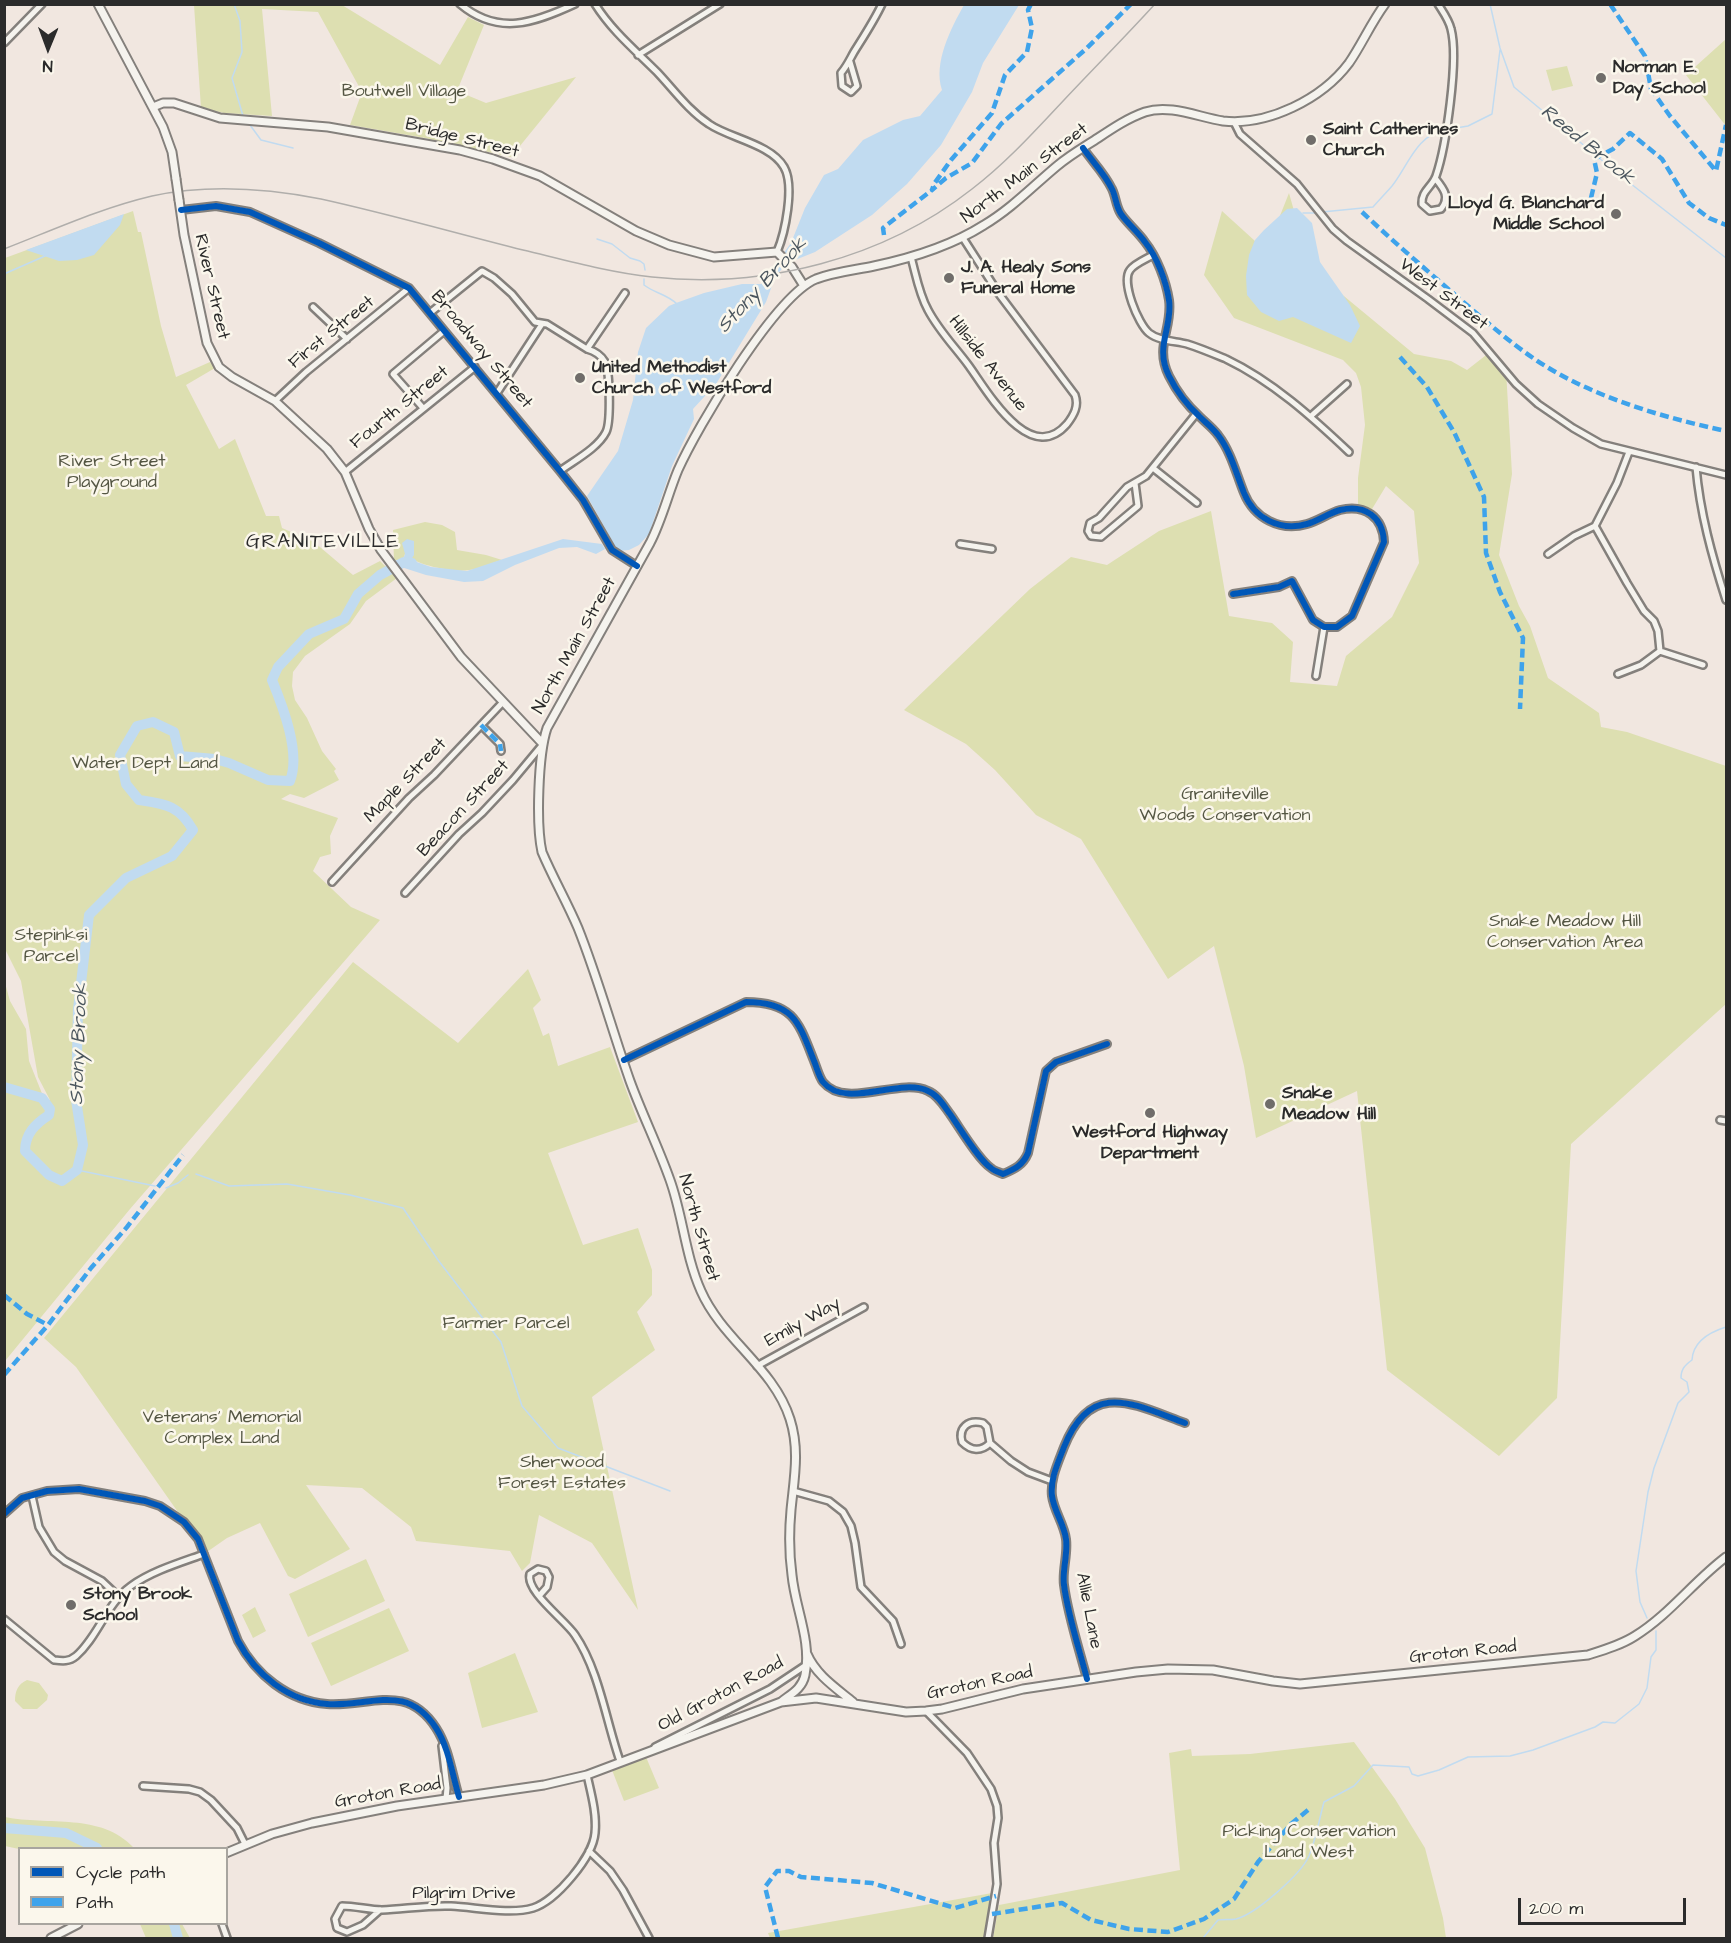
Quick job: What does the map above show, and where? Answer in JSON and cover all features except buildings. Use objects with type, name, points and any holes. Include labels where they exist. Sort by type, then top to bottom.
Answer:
[{"type":"main road","name":"River Street","points":[[98,4],[153,107],[169,144],[184,236],[211,353],[219,367],[232,377],[275,401],[314,436],[345,472],[369,529],[390,561],[461,657],[543,744]]},
{"type":"main road","name":"North Main Street","points":[[543,744],[550,722],[660,522],[681,463],[722,391],[776,314],[793,294],[824,276],[911,257],[963,237],[1004,212],[1059,165],[1083,148],[1134,116],[1163,109],[1234,122],[1258,119],[1291,108],[1311,97],[1348,64],[1385,4]]},
{"type":"main road","name":"Bridge Street","points":[[153,107],[160,103],[174,103],[220,118],[328,127],[460,150],[540,176],[636,231],[669,245],[714,257],[779,253]]},
{"type":"main road","points":[[779,253],[790,264],[804,286]]},
{"type":"main road","name":"North Street","points":[[543,744],[539,824],[542,852],[577,926],[624,1060],[672,1186],[700,1289],[710,1309],[781,1395],[790,1420],[796,1456],[789,1553],[806,1652],[806,1665],[802,1684],[781,1702]]},
{"type":"main road","name":"Groton Road","points":[[228,1852],[272,1834],[312,1823],[446,1799],[544,1785],[587,1774],[781,1702],[816,1698],[906,1712],[926,1711],[1023,1689],[1153,1670],[1191,1668],[1226,1671],[1300,1684],[1588,1654],[1616,1646],[1642,1631],[1726,1557]]},
{"type":"main road","points":[[806,1652],[812,1665],[827,1682],[855,1703]]},
{"type":"main road","points":[[51,1938],[74,1925]]},
{"type":"street","points":[[4,42],[42,4]]},
{"type":"street","points":[[460,4],[485,20],[518,24],[540,19],[575,4]]},
{"type":"street","points":[[595,4],[620,37],[697,116],[717,129],[747,141],[770,154],[784,166],[789,185],[789,196],[779,253]]},
{"type":"street","points":[[638,55],[720,4]]},
{"type":"street","points":[[850,62],[857,86],[849,92],[842,86],[841,73],[850,62],[882,4]]},
{"type":"street","points":[[1435,178],[1446,194],[1446,200],[1441,209],[1430,212],[1422,204],[1422,196],[1435,178],[1448,124],[1453,48],[1451,28],[1438,4]]},
{"type":"street","name":"West Street","points":[[1234,122],[1240,135],[1297,184],[1334,229],[1347,241],[1473,333],[1516,384],[1538,404],[1590,438],[1629,452],[1726,475]]},
{"type":"street","points":[[1083,148],[1112,188],[1119,212],[1146,243],[1159,268],[1170,308],[1163,339],[1164,365],[1169,377],[1179,394],[1196,414],[1218,434],[1250,505],[1271,522],[1297,526],[1341,510],[1359,510],[1378,520],[1383,530],[1384,542],[1352,615],[1337,627],[1324,627],[1313,620],[1292,581],[1279,587],[1233,594]]},
{"type":"street","name":"Broadway Street","points":[[181,210],[216,206],[250,212],[409,288],[583,500],[612,550],[637,566]]},
{"type":"street","name":"Hillside Avenue","points":[[911,257],[927,309],[945,337],[1006,417],[1023,430],[1040,436],[1053,435],[1063,428],[1073,415],[1077,405],[1075,395],[999,294],[963,237]]},
{"type":"street","points":[[1153,255],[1130,269],[1127,278],[1133,307],[1140,323],[1150,334],[1188,344],[1227,360],[1269,385],[1311,416],[1349,452]]},
{"type":"street","points":[[430,313],[482,270],[512,294],[535,322],[547,324],[587,349],[593,350],[602,358],[608,368],[608,428],[594,446],[560,471]]},
{"type":"street","name":"First Street","points":[[275,401],[306,372],[409,288]]},
{"type":"street","points":[[587,349],[624,293]]},
{"type":"street","points":[[313,307],[347,339]]},
{"type":"street","points":[[497,393],[542,324]]},
{"type":"street","points":[[423,408],[393,374],[444,331]]},
{"type":"street","name":"Fourth Street","points":[[345,472],[475,367]]},
{"type":"street","points":[[1311,416],[1347,384]]},
{"type":"street","points":[[1135,483],[1138,506],[1101,537],[1091,536],[1088,531],[1090,523],[1099,518],[1127,487],[1153,468],[1196,414]]},
{"type":"street","points":[[1548,554],[1574,536],[1595,526],[1617,483],[1629,452]]},
{"type":"street","points":[[1696,467],[1699,496],[1710,551],[1726,600]]},
{"type":"street","points":[[1153,468],[1197,503]]},
{"type":"street","points":[[1595,526],[1644,611],[1654,621],[1660,651]]},
{"type":"street","points":[[960,544],[992,549]]},
{"type":"street","points":[[1316,676],[1324,627]]},
{"type":"street","points":[[1660,651],[1703,665]]},
{"type":"street","points":[[1618,674],[1641,665],[1660,651]]},
{"type":"street","name":"Maple Street","points":[[332,882],[409,798],[503,702]]},
{"type":"street","points":[[481,725],[500,744],[501,751]]},
{"type":"street","name":"Beacon Street","points":[[405,893],[513,780],[543,744]]},
{"type":"street","points":[[624,1060],[746,1002],[765,1002],[786,1012],[802,1028],[822,1081],[831,1090],[844,1094],[918,1088],[930,1092],[939,1100],[982,1159],[991,1168],[1003,1174],[1024,1163],[1028,1154],[1047,1071],[1056,1062],[1107,1044]]},
{"type":"street","name":"Emily Way","points":[[757,1366],[864,1307]]},
{"type":"street","points":[[990,1443],[981,1449],[972,1449],[962,1442],[961,1432],[964,1426],[970,1422],[983,1423],[987,1427],[990,1443],[1019,1467],[1052,1481],[1073,1428],[1088,1411],[1099,1405],[1108,1402],[1128,1403],[1185,1423]]},
{"type":"street","name":"Allie Lane","points":[[1052,1481],[1052,1497],[1065,1536],[1064,1586],[1087,1679]]},
{"type":"street","points":[[4,1514],[22,1498],[46,1491],[79,1489],[151,1503],[172,1513],[184,1522],[198,1539],[238,1641],[250,1661],[266,1678],[293,1695],[325,1704],[387,1698],[411,1704],[427,1718],[441,1738],[449,1756],[459,1797]]},
{"type":"street","points":[[793,1491],[829,1501],[843,1512],[855,1543],[861,1587],[893,1621],[901,1644]]},
{"type":"street","points":[[32,1496],[39,1527],[54,1552],[65,1561],[102,1581],[119,1597]]},
{"type":"street","points":[[4,1619],[54,1660],[63,1662],[75,1657],[119,1597],[130,1587],[178,1563],[204,1554]]},
{"type":"street","points":[[539,1596],[547,1587],[549,1577],[546,1571],[538,1569],[530,1574],[530,1586],[539,1596],[568,1626],[583,1648],[620,1761]]},
{"type":"street","name":"Old Groton Road","points":[[648,1750],[770,1689],[806,1665]]},
{"type":"street","points":[[926,1711],[967,1753],[991,1789],[997,1806],[998,1818],[994,1843],[997,1884],[988,1938]]},
{"type":"street","points":[[441,1738],[447,1788],[446,1799]]},
{"type":"street","name":"Pilgrim Drive","points":[[380,1910],[363,1925],[347,1932],[337,1928],[334,1919],[342,1906],[380,1910],[449,1906],[508,1910],[533,1908],[553,1896],[572,1877],[589,1851],[595,1834],[594,1807],[587,1774]]},
{"type":"street","points":[[143,1786],[189,1789],[200,1792],[211,1800],[237,1828],[245,1844]]},
{"type":"street","points":[[589,1851],[610,1871],[649,1938]]},
{"type":"green space","name":"Boutwell Village","points":[[194,5],[342,5],[440,65],[468,17],[484,25],[457,91],[486,103],[576,77],[511,157],[425,138],[350,125],[362,92],[318,12],[262,9],[272,116],[224,113],[201,108]]},
{"type":"green space","points":[[1726,39],[1726,126],[1686,75]]},
{"type":"green space","points":[[1567,66],[1573,86],[1552,91],[1546,70]]},
{"type":"green space","points":[[1289,193],[1310,268],[1414,354],[1451,361],[1467,370],[1490,352],[1506,370],[1512,474],[1499,555],[1519,606],[1530,626],[1548,678],[1599,713],[1601,727],[1627,732],[1726,766],[1726,1004],[1571,1144],[1557,1398],[1499,1456],[1387,1370],[1357,1091],[1256,1138],[1244,1066],[1214,946],[1168,979],[1081,839],[1036,815],[995,770],[966,744],[904,710],[1030,589],[1071,557],[1107,565],[1159,531],[1211,511],[1229,616],[1272,623],[1293,642],[1290,682],[1337,686],[1346,656],[1392,617],[1419,563],[1414,511],[1386,486],[1369,514],[1358,510],[1358,478],[1365,425],[1361,387],[1356,373],[1343,360],[1234,318],[1204,275],[1222,211],[1266,251]]},
{"type":"green space","points":[[133,211],[138,232],[141,232],[161,326],[176,377],[210,362],[215,368],[186,385],[219,449],[235,439],[266,516],[279,516],[282,528],[314,542],[353,575],[380,561],[397,578],[366,601],[350,624],[305,656],[293,672],[292,686],[295,700],[307,718],[322,751],[336,769],[334,771],[339,780],[304,798],[290,794],[281,799],[338,818],[330,836],[331,854],[320,857],[313,871],[351,907],[380,920],[130,1209],[5,1361],[5,983],[10,1001],[26,1029],[29,1061],[43,1096],[50,1100],[38,1077],[21,981],[5,949],[5,258]]},
{"type":"green space","points":[[425,522],[442,525],[455,532],[457,550],[502,560],[462,571],[426,565],[405,554],[403,559],[394,561],[393,530]]},
{"type":"green space","points":[[353,962],[458,1043],[528,969],[541,1000],[533,1008],[543,1036],[549,1033],[558,1066],[610,1047],[638,1122],[548,1153],[583,1245],[638,1228],[652,1270],[652,1295],[637,1312],[655,1350],[592,1397],[638,1610],[592,1543],[539,1515],[530,1563],[522,1571],[510,1551],[416,1541],[411,1527],[362,1488],[306,1485],[350,1549],[295,1579],[288,1576],[260,1523],[227,1538],[204,1554],[199,1542],[76,1367],[44,1338]]},
{"type":"green space","points":[[366,1559],[385,1601],[308,1637],[289,1594]]},
{"type":"green space","points":[[255,1607],[266,1631],[253,1638],[242,1615]]},
{"type":"green space","points":[[389,1608],[409,1651],[331,1686],[311,1643]]},
{"type":"green space","points":[[515,1653],[538,1712],[482,1728],[468,1673]]},
{"type":"green space","points":[[27,1680],[39,1683],[48,1695],[47,1700],[37,1709],[23,1709],[15,1701],[18,1688]]},
{"type":"green space","name":"Picking Conservation Land West","points":[[1354,1742],[1395,1799],[1425,1848],[1446,1938],[993,1938],[999,1905],[1180,1870],[1169,1753],[1191,1749],[1192,1756],[1250,1754]]},
{"type":"green space","points":[[646,1757],[659,1788],[624,1801],[612,1770]]},
{"type":"green space","points":[[5,1817],[90,1825],[106,1829],[133,1847],[18,1849],[5,1846]]},
{"type":"green space","points":[[992,1893],[984,1938],[770,1938],[768,1933]]},
{"type":"green space","points":[[140,1925],[183,1925],[190,1938],[146,1938]]},
{"type":"water","points":[[964,5],[1019,5],[983,63],[972,92],[941,145],[907,184],[872,215],[815,252],[785,264],[774,280],[766,302],[716,384],[693,409],[694,419],[672,466],[649,534],[639,545],[629,550],[618,551],[587,496],[618,451],[633,400],[638,352],[646,328],[669,306],[676,303],[704,293],[742,284],[761,284],[791,243],[805,208],[824,175],[838,169],[863,140],[903,120],[920,116],[942,90],[940,69],[942,57],[949,35]]},
{"type":"water","points":[[1297,208],[1312,223],[1320,262],[1350,305],[1360,326],[1351,343],[1293,317],[1279,321],[1261,312],[1247,295],[1246,276],[1249,255],[1255,240],[1287,209]]},
{"type":"water","points":[[124,214],[120,225],[94,255],[77,260],[59,261],[26,250]]},
{"type":"water","points":[[407,539],[414,541],[414,555],[411,560],[431,567],[467,571],[563,539],[602,544],[605,549],[596,554],[577,547],[559,548],[515,565],[483,581],[464,582],[426,575],[401,567],[394,561],[403,559],[405,554],[402,543]]},
{"type":"waterway","points":[[234,4],[240,21],[242,52],[232,78],[243,116]]},
{"type":"waterway","name":"Reed Brook","points":[[1490,4],[1500,48],[1514,87],[1617,173],[1726,258]]},
{"type":"waterway","points":[[1450,129],[1468,126],[1492,114],[1500,50]]},
{"type":"waterway","points":[[250,125],[261,140],[293,148]]},
{"type":"waterway","points":[[1322,212],[1373,207],[1392,186],[1420,145],[1435,133],[1445,130]]},
{"type":"waterway","points":[[1303,213],[1317,213]]},
{"type":"waterway","points":[[597,239],[612,244],[630,258],[640,261],[644,264],[645,270]]},
{"type":"waterway","points":[[4,274],[45,256]]},
{"type":"waterway","points":[[644,279],[644,285],[677,304]]},
{"type":"waterway","name":"Stony Brook","points":[[4,1087],[42,1098],[50,1109],[49,1115],[39,1122],[29,1135],[25,1151],[49,1175],[62,1181],[77,1170],[83,1145],[76,1100],[78,1009],[89,915],[126,878],[172,856],[193,830],[177,811],[164,805],[139,800],[126,784],[120,755],[137,726],[153,722],[174,732],[180,756],[215,759],[268,780],[290,781],[293,770],[292,744],[272,680],[278,667],[309,634],[344,619],[358,594],[380,575],[404,562],[412,563]]},
{"type":"waterway","points":[[77,1170],[155,1186]]},
{"type":"waterway","points":[[196,1174],[229,1186],[287,1184],[350,1195],[403,1208],[438,1260],[501,1342],[522,1406],[558,1448],[670,1491]]},
{"type":"waterway","points":[[166,1188],[178,1183],[188,1175]]},
{"type":"waterway","points":[[1647,1618],[1640,1602],[1636,1571],[1654,1468],[1678,1403],[1689,1392],[1687,1382],[1681,1378],[1685,1366],[1692,1360],[1695,1348],[1703,1338],[1726,1327]]},
{"type":"waterway","points":[[1203,1938],[1218,1920],[1245,1916],[1288,1883],[1309,1856],[1324,1802],[1354,1786],[1373,1765],[1409,1767],[1412,1774],[1418,1776],[1439,1770],[1468,1757],[1510,1756],[1533,1750],[1603,1722],[1615,1723],[1639,1704],[1647,1688],[1651,1657],[1656,1650],[1656,1631]]},
{"type":"waterway","points":[[4,1828],[66,1833],[95,1847]]},
{"type":"waterway","points":[[174,1925],[178,1938]]},
{"type":"railway","points":[[4,249],[96,213],[152,196],[194,190],[237,189],[279,192],[321,199],[571,262],[636,275],[695,280],[779,273],[821,264],[861,251],[900,234],[937,213],[972,189],[1020,146],[1155,4]]},
{"type":"marked path","points":[[1031,4],[1028,10],[1032,28],[1027,52],[1005,75],[992,113],[951,160],[932,190],[946,178],[972,163],[1001,124],[1087,48],[1131,4]]},
{"type":"marked path","points":[[1610,4],[1645,56],[1651,89],[1670,116],[1716,171],[1726,125]]},
{"type":"marked path","points":[[1591,198],[1597,173],[1594,159],[1613,149],[1630,133],[1662,159],[1689,203],[1709,218],[1726,225]]},
{"type":"marked path","points":[[884,235],[883,228],[932,190]]},
{"type":"marked path","points":[[1362,212],[1489,324],[1547,367],[1619,401],[1683,421],[1726,431]]},
{"type":"marked path","points":[[1400,357],[1427,387],[1454,432],[1484,497],[1486,553],[1500,592],[1523,638],[1520,709]]},
{"type":"marked path","points":[[481,725],[500,744],[501,751]]},
{"type":"marked path","points":[[4,1375],[48,1325],[183,1155]]},
{"type":"marked path","points":[[4,1295],[27,1314],[48,1325]]},
{"type":"marked path","points":[[992,1914],[1062,1903],[1091,1920],[1129,1929],[1168,1932],[1204,1919],[1234,1899],[1258,1862],[1291,1824],[1308,1810]]},
{"type":"marked path","points":[[778,1938],[765,1887],[777,1871],[789,1871],[801,1877],[872,1883],[955,1908],[996,1896]]},
{"type":"cycle path","points":[[1083,148],[1109,183],[1121,214],[1149,248],[1166,285],[1170,310],[1163,355],[1169,376],[1186,402],[1223,442],[1248,502],[1254,510],[1269,521],[1297,526],[1340,510],[1357,509],[1371,514],[1383,533],[1384,542],[1352,616],[1337,627],[1324,627],[1313,620],[1292,581],[1279,587],[1233,594]]},
{"type":"cycle path","points":[[181,210],[216,206],[250,212],[409,288],[583,500],[612,550],[637,566]]},
{"type":"cycle path","points":[[624,1060],[746,1002],[775,1006],[785,1011],[799,1026],[823,1082],[833,1090],[845,1093],[903,1088],[928,1091],[940,1101],[986,1164],[1003,1174],[1024,1161],[1028,1153],[1046,1071],[1056,1062],[1107,1044]]},
{"type":"cycle path","points":[[1087,1679],[1064,1585],[1066,1539],[1052,1496],[1053,1477],[1059,1459],[1075,1426],[1087,1412],[1100,1405],[1115,1402],[1131,1404],[1185,1423]]},
{"type":"cycle path","points":[[4,1514],[22,1498],[47,1491],[79,1489],[145,1501],[160,1506],[184,1522],[198,1539],[238,1641],[254,1665],[264,1675],[286,1692],[313,1702],[343,1704],[386,1700],[412,1705],[424,1714],[436,1728],[447,1753],[459,1797]]},
{"type":"place","name":"Norman E. Day School","points":[[1601,78]]},
{"type":"place","name":"Saint Catherines Church","points":[[1311,140]]},
{"type":"place","name":"Lloyd G. Blanchard Middle School","points":[[1616,214]]},
{"type":"place","name":"J. A. Healy Sons Funeral Home","points":[[949,278]]},
{"type":"place","name":"United Methodist Church of Westford","points":[[580,378]]},
{"type":"place","name":"Snake Meadow Hill","points":[[1270,1104]]},
{"type":"place","name":"Westford Highway Department","points":[[1150,1113]]},
{"type":"place","name":"Stony Brook School","points":[[71,1605]]},
{"type":"district","name":"GRANITEVILLE","points":[[323,543]]},
{"type":"park label","name":"River Street Playground","points":[[112,472]]},
{"type":"park label","name":"Water Dept Land","points":[[145,764]]},
{"type":"park label","name":"Graniteville Woods Conservation","points":[[1225,805]]},
{"type":"park label","name":"Snake Meadow Hill Conservation Area","points":[[1565,932]]},
{"type":"park label","name":"Stepinksi Parcel","points":[[51,946]]},
{"type":"park label","name":"Farmer Parcel","points":[[506,1324]]},
{"type":"park label","name":"Veterans' Memorial Complex Land","points":[[222,1428]]},
{"type":"park label","name":"Sherwood Forest Estates","points":[[562,1473]]}]
